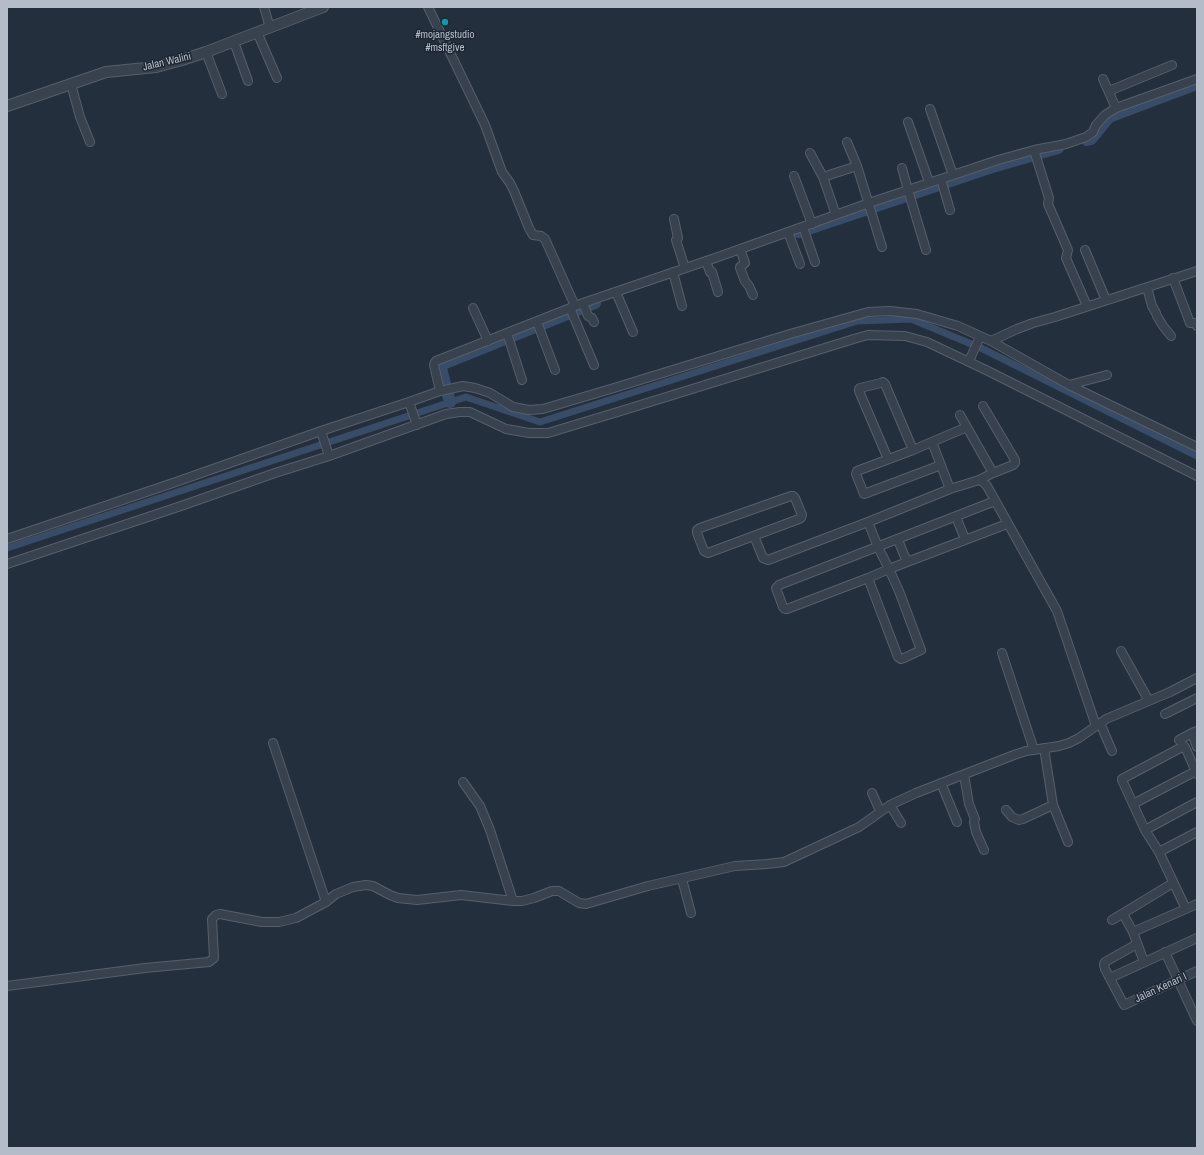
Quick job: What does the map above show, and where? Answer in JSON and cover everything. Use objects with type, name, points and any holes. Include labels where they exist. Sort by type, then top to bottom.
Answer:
[{"type":"street","points":[[264,7],[270,28]]},
{"type":"street","name":"Jalan Walini","points":[[7,106],[106,72],[156,67],[206,52],[323,7]]},
{"type":"street","points":[[428,7],[485,124],[502,172],[514,191],[529,228],[533,235],[541,236],[545,239],[594,365]]},
{"type":"street","points":[[257,32],[277,78]]},
{"type":"street","points":[[234,42],[248,81]]},
{"type":"street","points":[[206,52],[222,94]]},
{"type":"street","points":[[1110,91],[1172,65]]},
{"type":"street","points":[[1104,79],[1116,108]]},
{"type":"street","points":[[440,391],[434,365],[435,362],[488,341],[508,336],[572,310],[674,274],[685,268],[707,263],[804,229],[812,224],[836,215],[908,194],[929,182],[942,182],[953,175],[998,160],[1066,144],[1090,135],[1095,130],[1096,124],[1105,115],[1116,108],[1197,79]]},
{"type":"street","points":[[71,84],[80,117],[90,142]]},
{"type":"street","points":[[930,109],[953,175]]},
{"type":"street","points":[[908,122],[929,182]]},
{"type":"street","points":[[847,142],[857,166],[882,247]]},
{"type":"street","points":[[1035,152],[1049,198],[1049,208],[1068,250],[1066,258],[1088,306]]},
{"type":"street","points":[[810,153],[824,177],[836,215]]},
{"type":"street","points":[[824,177],[857,166]]},
{"type":"street","points":[[902,168],[908,194],[926,250]]},
{"type":"street","points":[[794,176],[812,224]]},
{"type":"street","points":[[942,182],[950,210]]},
{"type":"street","points":[[674,220],[678,238],[676,240],[685,268]]},
{"type":"street","points":[[804,229],[815,262]]},
{"type":"street","points":[[789,234],[800,264]]},
{"type":"street","points":[[1085,250],[1106,300]]},
{"type":"street","points":[[741,251],[745,263],[740,266],[740,268],[753,295]]},
{"type":"street","points":[[707,263],[710,272],[712,272],[718,292]]},
{"type":"street","points":[[991,342],[1033,323],[1197,271]]},
{"type":"street","points":[[674,274],[682,306]]},
{"type":"street","points":[[1173,278],[1190,323],[1194,323],[1197,326]]},
{"type":"street","points":[[1147,286],[1152,306],[1163,326],[1171,336]]},
{"type":"street","points":[[616,294],[633,332]]},
{"type":"street","points":[[584,306],[588,316],[592,318],[594,322]]},
{"type":"street","points":[[472,308],[488,341]]},
{"type":"street","points":[[7,539],[321,432],[410,405],[440,391],[463,386],[475,388],[490,393],[513,407],[529,410],[543,409],[782,336],[868,312],[890,311],[918,314],[958,326],[979,338],[991,342],[1069,385],[1197,447]]},
{"type":"street","points":[[539,324],[555,370]]},
{"type":"street","points":[[7,564],[181,506],[416,423],[446,414],[470,412],[506,428],[529,433],[548,433],[868,335],[905,336],[927,342],[970,359],[1197,476]]},
{"type":"street","points":[[508,336],[522,380]]},
{"type":"street","points":[[970,359],[979,338]]},
{"type":"street","points":[[1069,385],[1107,375]]},
{"type":"street","points":[[888,459],[859,391],[860,388],[881,382],[885,384],[913,450]]},
{"type":"street","points":[[410,405],[416,423]]},
{"type":"street","points":[[754,536],[763,558],[768,560],[950,489],[979,480],[1013,465],[1015,460],[983,406]]},
{"type":"street","points":[[960,415],[993,473]]},
{"type":"street","points":[[941,465],[864,494],[856,474],[856,472],[967,427]]},
{"type":"street","points":[[321,432],[329,455]]},
{"type":"street","points":[[932,442],[950,489]]},
{"type":"street","points":[[979,480],[987,486],[1057,611],[1098,724],[1112,751]]},
{"type":"street","points":[[793,496],[802,515],[801,518],[754,536],[708,553],[704,551],[697,530],[793,496]]},
{"type":"street","points":[[995,501],[779,585],[776,588],[784,609],[1007,524]]},
{"type":"street","points":[[956,516],[966,539]]},
{"type":"street","points":[[868,522],[899,591],[921,650],[919,652],[901,659],[898,657],[868,578]]},
{"type":"street","points":[[898,540],[907,562]]},
{"type":"street","points":[[1121,651],[1149,702]]},
{"type":"street","points":[[1002,653],[1034,750]]},
{"type":"street","points":[[7,986],[145,968],[209,962],[214,958],[212,919],[216,915],[220,914],[262,922],[279,922],[296,918],[326,902],[336,894],[353,887],[366,885],[373,886],[398,898],[417,900],[460,895],[513,901],[529,900],[552,891],[559,890],[580,903],[586,904],[648,886],[735,866],[784,862],[859,827],[890,805],[941,783],[1014,755],[1068,743],[1079,738],[1110,717],[1174,691],[1197,678]]},
{"type":"street","points":[[1165,714],[1197,698]]},
{"type":"street","points":[[1179,740],[1194,732],[1197,747]]},
{"type":"street","points":[[273,743],[294,802],[326,902]]},
{"type":"street","points":[[1133,804],[1196,772],[1185,747],[1175,750],[1122,779],[1133,804],[1145,830],[1159,852],[1186,910]]},
{"type":"street","points":[[1044,748],[1053,805],[1068,842]]},
{"type":"street","points":[[964,775],[969,804],[975,819],[974,822],[976,832],[984,850]]},
{"type":"street","points":[[463,782],[480,806],[490,830],[513,901]]},
{"type":"street","points":[[941,783],[957,822]]},
{"type":"street","points":[[872,793],[880,811]]},
{"type":"street","points":[[1145,830],[1197,802]]},
{"type":"street","points":[[890,805],[901,823]]},
{"type":"street","points":[[1006,810],[1012,817],[1019,820],[1053,805]]},
{"type":"street","points":[[1159,852],[1196,836]]},
{"type":"street","points":[[682,879],[691,913]]},
{"type":"street","points":[[1112,920],[1173,883]]},
{"type":"street","points":[[1133,932],[1197,904]]},
{"type":"street","points":[[1123,914],[1133,932],[1144,962]]},
{"type":"street","points":[[1137,944],[1105,962],[1105,968],[1110,978],[1197,938]]},
{"type":"street","points":[[1165,952],[1193,1005],[1197,1021]]},
{"type":"street","name":"Jalan Kenari I","points":[[1110,978],[1124,1005],[1197,971]]},
{"type":"waterway","points":[[1087,140],[1091,139],[1109,117],[1197,84]]},
{"type":"waterway","points":[[799,232],[989,168],[1058,148]]},
{"type":"waterway","points":[[445,384],[441,365],[595,303]]},
{"type":"waterway","points":[[7,548],[466,397],[540,422],[857,321],[911,319],[981,348],[1197,456]]},
{"type":"waterway","points":[[448,395],[450,402]]},
{"type":"place","name":"#mojangstudio #msftgive","points":[[445,22]]}]
